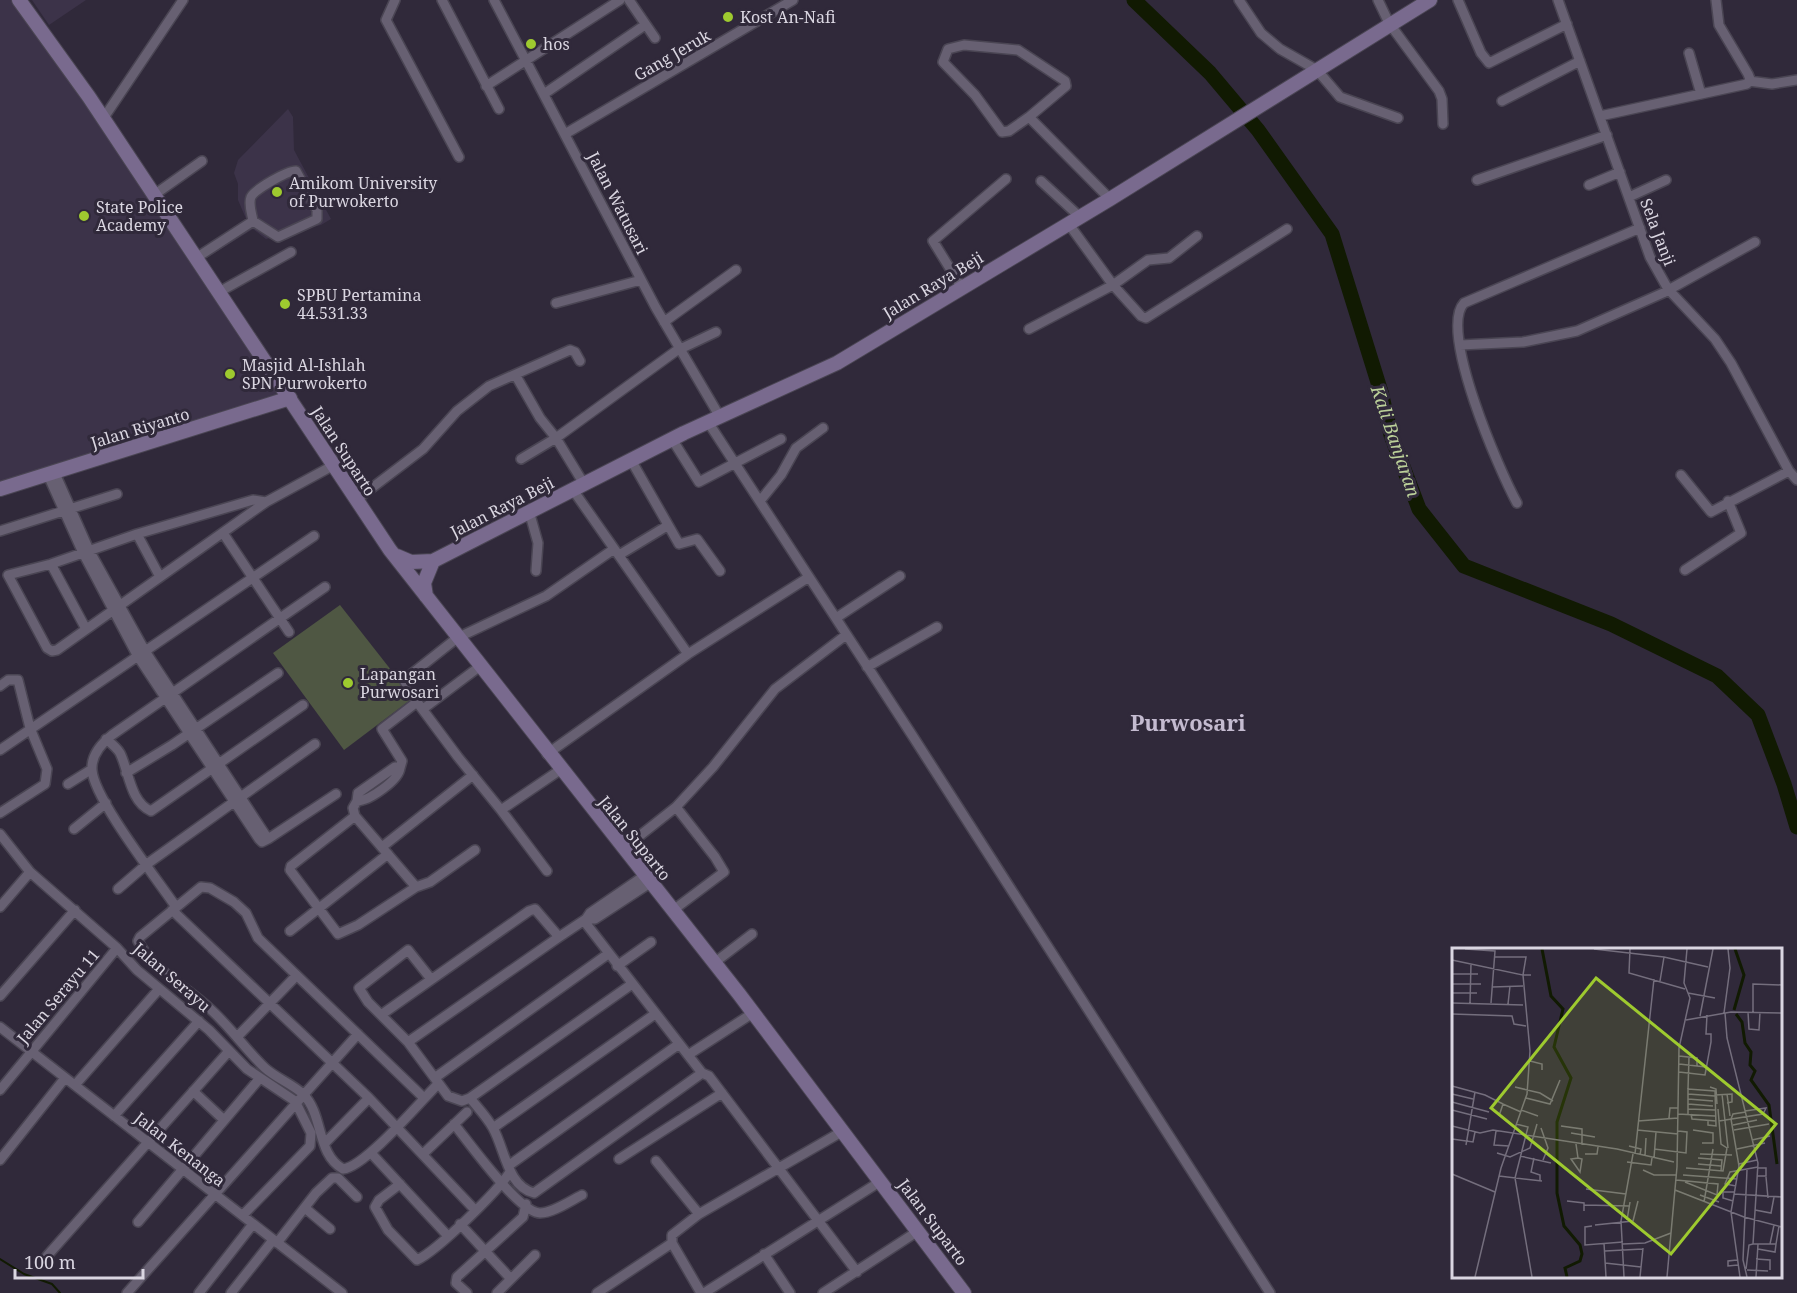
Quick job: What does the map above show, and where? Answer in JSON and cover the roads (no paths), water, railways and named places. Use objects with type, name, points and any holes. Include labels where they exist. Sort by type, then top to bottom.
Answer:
[{"type":"street","name":"Jalan Suparto","points":[[19,0],[103,118],[356,500],[428,602],[753,1012],[964,1293]]},
{"type":"street","points":[[103,118],[183,0]]},
{"type":"street","points":[[395,0],[386,20],[459,157]]},
{"type":"street","points":[[442,0],[499,109]]},
{"type":"street","name":"Jalan Watusari","points":[[494,0],[679,350],[734,462],[1270,1293]]},
{"type":"street","points":[[486,86],[620,0]]},
{"type":"street","points":[[629,0],[655,38]]},
{"type":"street","name":"Gang Jeruk","points":[[565,134],[793,0]]},
{"type":"street","points":[[1239,0],[1254,25],[1270,41],[1317,70],[1343,99],[1398,118]]},
{"type":"street","points":[[1378,0],[1389,23],[1439,91],[1442,99],[1443,124]]},
{"type":"street","name":"Jalan Raya Beji","points":[[433,561],[672,439],[837,363],[1110,199],[1389,23],[1430,0]]},
{"type":"street","points":[[1458,0],[1481,53],[1489,63],[1567,24]]},
{"type":"street","name":"Sela Janji","points":[[1558,0],[1650,257],[1668,289],[1715,339],[1789,471],[1797,480]]},
{"type":"street","points":[[1716,0],[1719,25],[1748,74],[1749,81]]},
{"type":"street","points":[[544,94],[645,25]]},
{"type":"street","points":[[964,45],[1018,50],[1065,81],[1066,86],[1029,117],[1009,131],[1002,132],[975,95],[943,62],[948,49],[964,45]]},
{"type":"street","points":[[1689,53],[1701,94]]},
{"type":"street","points":[[1502,101],[1580,61]]},
{"type":"street","points":[[1600,116],[1739,88],[1749,81],[1772,84],[1797,80]]},
{"type":"street","points":[[1029,117],[1110,199]]},
{"type":"street","points":[[1477,180],[1607,135]]},
{"type":"street","points":[[154,195],[202,161]]},
{"type":"street","points":[[288,171],[296,171],[317,210],[317,219],[278,237],[253,222],[250,201],[254,193],[288,171]]},
{"type":"street","points":[[1588,185],[1620,172]]},
{"type":"street","points":[[962,288],[933,241],[1006,179]]},
{"type":"street","points":[[1629,197],[1666,180]]},
{"type":"street","points":[[1041,181],[1074,220],[1113,285],[1141,316],[1146,318],[1287,229]]},
{"type":"street","points":[[196,258],[253,222]]},
{"type":"street","points":[[1517,503],[1477,413],[1460,345],[1460,309],[1464,303],[1640,228]]},
{"type":"street","points":[[1029,329],[1113,285],[1148,260],[1169,258],[1197,236]]},
{"type":"street","points":[[1460,345],[1523,342],[1577,331],[1668,289],[1755,242]]},
{"type":"street","points":[[219,292],[291,252]]},
{"type":"street","points":[[664,322],[736,270]]},
{"type":"street","points":[[556,303],[641,280]]},
{"type":"street","points":[[522,459],[556,438],[610,396],[679,350],[716,332]]},
{"type":"street","points":[[356,500],[423,449],[468,401],[489,386],[516,376],[570,350],[575,352],[580,361]]},
{"type":"street","points":[[516,376],[540,418],[556,438],[578,487],[617,552],[688,654]]},
{"type":"street","name":"Jalan Riyanto","points":[[0,489],[290,398]]},
{"type":"street","points":[[760,501],[781,475],[796,448],[823,428]]},
{"type":"street","points":[[672,439],[699,482],[781,439]]},
{"type":"street","points":[[632,460],[679,544],[697,539],[720,571]]},
{"type":"street","points":[[266,502],[253,500],[137,534],[51,564],[4,576],[52,651],[266,502],[333,465]]},
{"type":"street","points":[[1681,475],[1710,512],[1789,471]]},
{"type":"street","points":[[50,472],[86,552],[141,653],[268,839],[336,794]]},
{"type":"street","points":[[0,531],[117,494]]},
{"type":"street","points":[[1685,570],[1741,533],[1728,501]]},
{"type":"street","points":[[529,511],[538,543],[536,571]]},
{"type":"street","points":[[547,871],[420,706],[404,680],[457,638],[546,596],[617,552],[667,526]]},
{"type":"street","points":[[223,532],[289,632]]},
{"type":"street","points":[[137,534],[160,577]]},
{"type":"street","points":[[0,750],[314,536]]},
{"type":"street","points":[[390,550],[411,562],[433,561],[424,583],[428,602]]},
{"type":"street","points":[[51,564],[86,629]]},
{"type":"street","points":[[836,618],[900,576]]},
{"type":"street","points":[[547,754],[688,654],[809,577]]},
{"type":"street","points":[[325,587],[106,740],[97,752],[92,770],[106,803],[174,909],[369,1098],[476,1210]]},
{"type":"street","points":[[867,667],[937,627]]},
{"type":"street","points":[[623,849],[676,807],[713,767],[765,698],[846,635]]},
{"type":"street","points":[[416,888],[356,816],[353,808],[357,801],[365,800],[398,776],[402,761],[382,729],[479,667]]},
{"type":"street","points":[[126,773],[278,673]]},
{"type":"street","points":[[0,686],[8,680],[18,680],[30,728],[47,769],[48,778],[45,784],[0,813]]},
{"type":"street","points":[[106,740],[119,752],[131,787],[145,808],[151,811],[303,705]]},
{"type":"street","points":[[118,889],[147,864],[315,744]]},
{"type":"street","points":[[68,784],[92,770]]},
{"type":"street","points":[[501,810],[560,770]]},
{"type":"street","points":[[290,931],[473,775]]},
{"type":"street","points":[[74,829],[106,803]]},
{"type":"street","points":[[672,911],[724,872],[715,856],[676,807]]},
{"type":"street","points":[[356,816],[291,866],[290,870],[336,932],[340,934],[416,888],[430,882],[475,850]]},
{"type":"street","name":"Jalan Serayu","points":[[0,834],[30,872],[117,948],[159,989],[199,1021],[260,1078],[295,1101]]},
{"type":"street","points":[[0,908],[30,872]]},
{"type":"street","points":[[408,1042],[585,920],[595,919],[647,879]]},
{"type":"street","points":[[424,1098],[258,938],[246,913],[220,893],[201,888],[144,932],[138,941],[170,977],[208,1007],[263,1066],[302,1094],[316,1116],[329,1157],[343,1169],[351,1168],[371,1153],[424,1098],[437,1080],[608,954]]},
{"type":"street","points":[[381,1015],[529,911],[535,909],[540,913],[560,937]]},
{"type":"street","points":[[0,996],[75,910]]},
{"type":"street","points":[[585,920],[617,966],[702,1073],[709,1076],[820,1220],[857,1272]]},
{"type":"street","points":[[714,963],[752,934]]},
{"type":"street","points":[[617,966],[651,942]]},
{"type":"street","name":"Jalan Serayu 11","points":[[0,1090],[117,948]]},
{"type":"street","points":[[431,979],[412,952],[408,950],[359,988],[381,1015],[408,1042],[455,1100],[470,1098],[632,984]]},
{"type":"street","points":[[237,1037],[296,976]]},
{"type":"street","points":[[75,1085],[159,989]]},
{"type":"street","points":[[688,1056],[753,1012]]},
{"type":"street","points":[[493,1128],[655,1014]]},
{"type":"street","points":[[114,1116],[199,1021]]},
{"type":"street","name":"Jalan Kenanga","points":[[0,1027],[215,1196],[243,1215],[337,1291]]},
{"type":"street","points":[[128,1293],[215,1196],[295,1101],[358,1034]]},
{"type":"street","points":[[400,1184],[379,1200],[375,1208],[395,1237],[417,1260],[502,1185],[509,1169],[679,1044]]},
{"type":"street","points":[[47,1256],[229,1051]]},
{"type":"street","points":[[470,1098],[493,1128],[509,1169],[534,1193],[702,1073]]},
{"type":"street","points":[[0,1160],[65,1078]]},
{"type":"street","points":[[138,1222],[260,1078]]},
{"type":"street","points":[[193,1091],[224,1120]]},
{"type":"street","points":[[619,1159],[722,1093]]},
{"type":"street","points":[[324,1144],[369,1098]]},
{"type":"street","points":[[243,1215],[310,1146],[311,1133],[295,1101]]},
{"type":"street","points":[[423,1154],[467,1112]]},
{"type":"street","points":[[454,1124],[502,1185],[541,1213],[582,1195]]},
{"type":"street","points":[[843,1131],[699,1215],[672,1235],[672,1243],[700,1292],[881,1181]]},
{"type":"street","points":[[371,1153],[447,1235]]},
{"type":"street","points":[[656,1161],[699,1215]]},
{"type":"street","points":[[231,1293],[332,1178],[338,1178],[357,1197]]},
{"type":"street","points":[[467,1293],[456,1283],[457,1277],[524,1217],[526,1204]]},
{"type":"street","points":[[305,1208],[330,1229]]},
{"type":"street","points":[[199,1293],[253,1224]]},
{"type":"street","points":[[460,1224],[511,1279]]},
{"type":"street","points":[[823,1293],[918,1231]]},
{"type":"street","points":[[597,1293],[672,1243]]},
{"type":"street","points":[[764,1254],[790,1293]]},
{"type":"street","points":[[497,1293],[536,1255]]},
{"type":"waterway","name":"Kali Banjaran","points":[[1134,0],[1210,73],[1258,130],[1332,234],[1381,392],[1391,435],[1419,509],[1464,566],[1611,624],[1717,676],[1758,715],[1784,784],[1797,827]]},
{"type":"waterway","points":[[0,1259],[24,1274],[52,1284],[60,1293]]},
{"type":"place","name":"Kost An-Nafi","points":[[728,17]]},
{"type":"place","name":"hos","points":[[531,44]]},
{"type":"place","name":"Amikom University of Purwokerto","points":[[277,192]]},
{"type":"place","name":"State Police Academy","points":[[84,216]]},
{"type":"place","name":"SPBU Pertamina 44.531.33","points":[[285,304]]},
{"type":"place","name":"Masjid Al-Ishlah SPN Purwokerto","points":[[230,374]]},
{"type":"place","name":"Lapangan Purwosari","points":[[348,683]]},
{"type":"district","name":"Purwosari","points":[[1188,722]]}]
